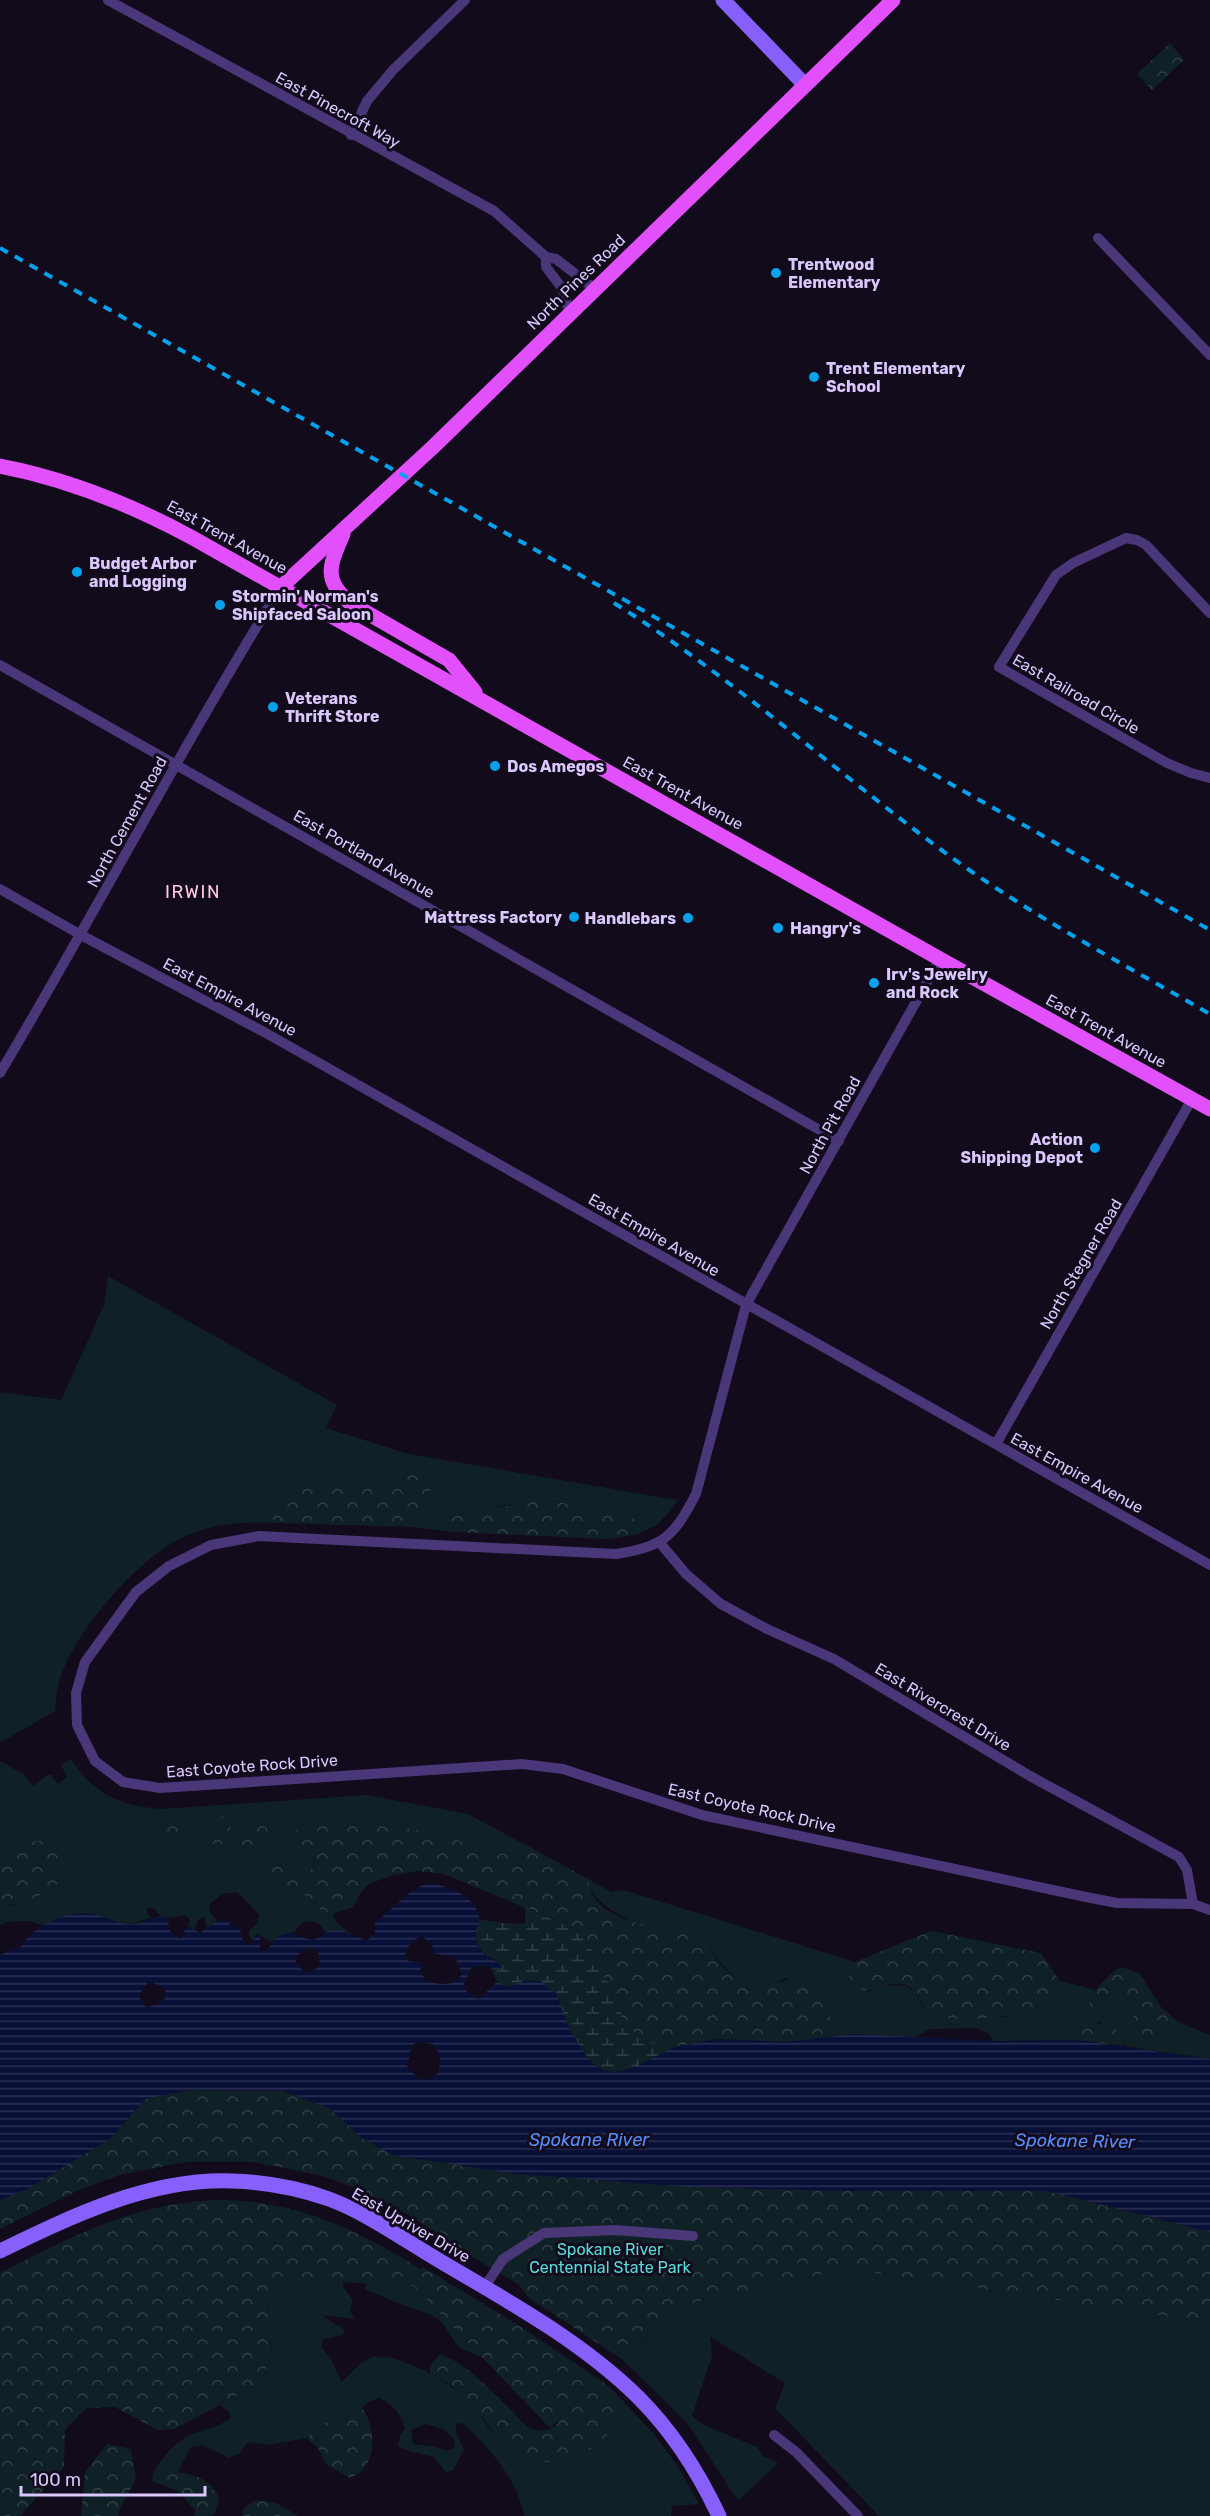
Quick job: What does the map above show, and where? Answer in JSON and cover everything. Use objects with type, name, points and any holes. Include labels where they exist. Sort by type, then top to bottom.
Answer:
[{"type":"main road","name":"North Pines Road","points":[[281,587],[570,314],[893,0]]},
{"type":"main road","name":"East Trent Avenue","points":[[0,466],[40,474],[133,507],[281,587],[1210,1109]]},
{"type":"main road","points":[[345,528],[331,562],[331,578],[337,591],[350,603],[449,660],[481,699]]},
{"type":"street","name":"East Pinecroft Way","points":[[108,0],[351,135],[494,211],[546,257],[556,259],[595,289]]},
{"type":"street","points":[[351,135],[368,101],[393,70],[465,0]]},
{"type":"street","points":[[723,0],[805,85]]},
{"type":"street","points":[[1098,238],[1210,355]]},
{"type":"street","name":"East Pinecroft Way","points":[[546,257],[546,267],[562,288],[570,314]]},
{"type":"street","name":"East Railroad Circle","points":[[1210,613],[1146,545],[1137,540],[1125,538],[1073,563],[1056,576],[999,667],[1167,763],[1210,778]]},
{"type":"street","name":"North Cement Road","points":[[0,1073],[81,935],[176,765],[281,587]]},
{"type":"street","name":"East Portland Avenue","points":[[0,665],[839,1141]]},
{"type":"street","name":"East Empire Avenue","points":[[0,889],[81,935],[274,1037],[1210,1565]]},
{"type":"street","name":"North Pit Road","points":[[746,1305],[940,959]]},
{"type":"street","name":"North Stegner Road","points":[[996,1444],[1192,1099]]},
{"type":"street","name":"East Coyote Rock Drive","points":[[746,1305],[696,1494],[682,1521],[660,1543],[638,1551],[616,1554],[259,1536],[211,1545],[169,1566],[136,1592],[85,1662],[76,1694],[77,1725],[95,1761],[123,1782],[160,1788],[522,1764],[563,1769],[702,1815],[1086,1898],[1117,1903],[1193,1904],[1210,1910]]},
{"type":"street","name":"East Rivercrest Drive","points":[[660,1543],[686,1574],[721,1604],[766,1629],[834,1659],[1030,1776],[1179,1857],[1186,1870],[1193,1904]]},
{"type":"street","name":"East Upriver Drive","points":[[0,2251],[117,2200],[164,2186],[231,2181],[302,2190],[331,2200],[363,2215],[484,2288],[604,2367],[638,2397],[664,2426],[690,2464],[719,2516]]},
{"type":"street","points":[[484,2288],[502,2259],[544,2233],[615,2230],[693,2236]]},
{"type":"street","points":[[774,2435],[796,2452],[858,2516]]},
{"type":"green space","points":[[1170,43],[1184,60],[1152,90],[1137,74]]},
{"type":"green space","points":[[108,1276],[337,1405],[326,1428],[409,1454],[677,1500],[658,1524],[532,1496],[515,1504],[461,1513],[446,1528],[452,1532],[412,1527],[428,1507],[431,1488],[423,1477],[407,1474],[381,1486],[359,1490],[342,1485],[270,1518],[280,1523],[239,1523],[198,1531],[178,1540],[136,1571],[97,1614],[69,1658],[59,1683],[55,1711],[0,1743],[0,1392],[61,1400],[104,1305]]},
{"type":"green space","points":[[407,1473],[423,1477],[431,1488],[428,1507],[412,1527],[280,1523],[270,1518],[271,1505],[288,1491],[342,1485],[359,1490],[381,1486]]},
{"type":"green space","points":[[532,1496],[658,1524],[639,1534],[608,1539],[452,1532],[446,1528],[458,1515],[507,1506]]},
{"type":"green space","points":[[71,1759],[89,1781],[99,1789],[109,1796],[133,1805],[161,1809],[366,1795],[468,1814],[526,1845],[515,1852],[503,1854],[427,1831],[365,1823],[303,1849],[313,1857],[314,1866],[307,1877],[290,1875],[277,1864],[275,1882],[304,1894],[333,1914],[336,1922],[351,1934],[335,1931],[325,1933],[323,1928],[315,1922],[306,1922],[295,1932],[281,1935],[272,1942],[257,1934],[252,1941],[249,1931],[257,1923],[259,1915],[237,1892],[222,1894],[210,1904],[209,1911],[217,1921],[207,1928],[204,1917],[198,1920],[194,1930],[187,1926],[190,1920],[188,1917],[183,1915],[166,1918],[152,1908],[147,1909],[147,1913],[152,1917],[133,1924],[113,1922],[97,1915],[70,1915],[45,1926],[28,1921],[7,1922],[0,1925],[0,1908],[19,1904],[26,1843],[0,1857],[0,1761],[25,1775],[33,1786],[47,1775],[51,1775],[58,1784],[67,1777],[61,1765]]},
{"type":"green space","points":[[228,1814],[232,1820],[229,1833],[226,1840],[216,1848],[213,1843],[212,1830],[223,1815]]},
{"type":"green space","points":[[175,1818],[188,1819],[192,1824],[184,1840],[168,1848],[164,1843],[163,1831]]},
{"type":"green space","points":[[263,1818],[267,1820],[268,1826],[262,1844],[254,1853],[243,1857],[237,1850],[242,1827]]},
{"type":"green space","points":[[365,1823],[427,1831],[503,1854],[515,1852],[526,1845],[588,1879],[593,1895],[603,1907],[616,1915],[699,1939],[707,1945],[727,1971],[753,1988],[768,1988],[792,1979],[809,1982],[818,1993],[827,2015],[838,2021],[839,2036],[786,2042],[717,2039],[675,2047],[651,2043],[633,2032],[621,2017],[621,2001],[617,1991],[604,1978],[591,1948],[555,1920],[444,1874],[418,1871],[390,1876],[369,1884],[361,1892],[353,1907],[333,1914],[321,1910],[317,1904],[299,1891],[275,1882],[266,1868],[271,1861],[290,1876],[307,1876],[314,1866],[313,1857],[293,1843],[293,1833],[305,1825]]},
{"type":"green space","points":[[44,1840],[54,1844],[63,1876],[58,1883],[44,1893],[0,1908],[0,1857],[26,1843]]},
{"type":"green space","points":[[588,1879],[612,1892],[624,1890],[855,1962],[849,1969],[868,1992],[884,1986],[904,1985],[915,1992],[923,2007],[936,2016],[1004,2017],[1052,1995],[1060,1981],[1096,1990],[1089,2003],[1099,2007],[1106,1999],[1119,2001],[1132,2014],[1139,2032],[1174,2028],[1178,2022],[1210,2035],[1210,2059],[1125,2046],[1124,2039],[1100,2022],[1083,2024],[1071,2033],[1077,2040],[994,2041],[988,2033],[975,2028],[930,2029],[914,2037],[854,2034],[839,2036],[838,2021],[827,2015],[816,1989],[785,1978],[769,1989],[751,1988],[727,1970],[710,1948],[638,1924],[605,1905],[593,1893]]},
{"type":"green space","points":[[525,1907],[580,1932],[591,1948],[604,1978],[617,1991],[621,2001],[621,2017],[633,2032],[651,2043],[675,2047],[631,2069],[615,2072],[604,2070],[585,2055],[577,2043],[556,1994],[526,1980],[509,1987],[497,1982],[490,1967],[498,1970],[496,1960],[489,1957],[477,1945],[476,1934],[479,1920],[525,1923]]},
{"type":"green space","points":[[931,1931],[1041,1953],[1060,1981],[1052,1995],[1051,2007],[978,2019],[949,2018],[937,2016],[927,2010],[914,1991],[905,1985],[897,1984],[864,1990],[849,1981],[849,1968],[855,1962]]},
{"type":"green space","points":[[1121,1967],[1139,1973],[1161,2007],[1178,2022],[1166,2035],[1156,2037],[1139,2032],[1132,2014],[1119,2001],[1106,1999],[1094,2010],[1089,2003],[1102,1982]]},
{"type":"green space","points":[[1070,2022],[1111,2026],[1122,2037],[1125,2046],[1077,2040],[1071,2033]]},
{"type":"green space","name":"Spokane River Centennial State Park","points":[[189,2090],[283,2091],[329,2108],[362,2138],[393,2155],[517,2174],[839,2191],[1047,2191],[1210,2232],[1210,2323],[848,2269],[674,2307],[623,2360],[529,2298],[519,2285],[403,2212],[360,2190],[320,2175],[253,2162],[186,2162],[119,2175],[79,2190],[0,2229],[0,2200],[31,2187],[111,2138],[145,2099]]},
{"type":"green space","points":[[246,2201],[299,2211],[349,2230],[421,2269],[423,2267],[518,2325],[609,2386],[613,2414],[607,2434],[599,2443],[576,2455],[548,2462],[524,2464],[494,2433],[470,2401],[451,2385],[430,2373],[430,2366],[440,2354],[450,2358],[486,2385],[532,2429],[542,2431],[552,2428],[562,2417],[550,2428],[414,2286],[285,2279],[275,2281],[268,2296],[271,2357],[260,2383],[175,2429],[158,2430],[115,2407],[86,2408],[65,2430],[64,2467],[20,2516],[0,2516],[0,2273],[79,2234],[130,2215],[186,2202]]},
{"type":"green space","points":[[848,2269],[1210,2323],[1210,2516],[879,2516],[775,2408],[785,2383],[710,2337],[712,2356],[692,2416],[704,2425],[757,2447],[763,2456],[778,2463],[738,2501],[687,2423],[623,2360],[674,2307]]},
{"type":"green space","points":[[343,2272],[343,2287],[353,2300],[350,2310],[355,2319],[321,2315],[345,2330],[343,2335],[324,2339],[321,2347],[330,2358],[342,2382],[360,2364],[374,2357],[396,2359],[410,2364],[439,2378],[462,2394],[495,2434],[543,2463],[589,2449],[607,2434],[611,2422],[612,2406],[609,2386],[654,2434],[679,2468],[699,2504],[672,2506],[671,2516],[524,2516],[509,2477],[483,2443],[463,2423],[456,2424],[456,2432],[464,2450],[453,2470],[446,2472],[434,2457],[408,2451],[398,2446],[400,2435],[405,2429],[404,2424],[396,2410],[379,2398],[368,2402],[362,2408],[326,2422],[306,2438],[269,2445],[248,2442],[240,2453],[229,2458],[203,2445],[191,2447],[177,2473],[160,2471],[153,2473],[176,2444],[188,2436],[231,2418],[229,2412],[220,2405],[260,2383],[271,2357],[268,2296],[275,2281],[305,2273]],"holes":[[[426,2424],[443,2429],[455,2440],[454,2448],[447,2451],[437,2447],[413,2444],[411,2430]]]},
{"type":"green space","points":[[399,2276],[524,2359],[480,2357],[458,2347],[442,2322],[429,2314],[365,2289],[367,2278]]},
{"type":"green space","points":[[362,2408],[370,2426],[372,2447],[366,2466],[350,2478],[327,2465],[318,2448],[306,2438],[326,2422]]},
{"type":"green space","points":[[107,2444],[131,2449],[136,2479],[118,2512],[119,2516],[81,2516],[85,2472]]},
{"type":"green space","points":[[160,2471],[202,2479],[219,2498],[215,2513],[210,2516],[194,2516],[196,2511],[178,2491],[152,2481],[153,2473]]},
{"type":"green space","points":[[256,2500],[276,2503],[298,2516],[242,2516],[243,2509]]},
{"type":"water","name":"Spokane River","points":[[428,1883],[443,1886],[467,1898],[477,1910],[479,1918],[476,1938],[480,1950],[503,1967],[498,1970],[484,1966],[472,1967],[464,1983],[466,1991],[479,1999],[497,1982],[509,1987],[526,1980],[541,1981],[556,1994],[570,2030],[591,2063],[601,2070],[615,2072],[635,2067],[675,2047],[717,2039],[786,2042],[854,2034],[994,2041],[1077,2040],[1210,2059],[1210,2232],[1047,2191],[839,2191],[689,2187],[517,2174],[392,2155],[362,2138],[329,2108],[283,2091],[189,2090],[145,2099],[111,2138],[31,2187],[0,2200],[0,1955],[22,1946],[26,1939],[49,1922],[77,1913],[96,1915],[130,1924],[157,1917],[169,1918],[168,1929],[179,1939],[187,1926],[200,1933],[217,1921],[228,1921],[230,1926],[238,1927],[245,1945],[252,1944],[257,1933],[260,1936],[260,1950],[265,1951],[279,1936],[286,1933],[314,1939],[330,1931],[341,1931],[367,1941],[375,1933],[375,1923],[420,1886]],"holes":[[[422,1936],[433,1946],[431,1951],[433,1953],[455,1957],[462,1974],[459,1978],[446,1984],[426,1981],[420,1971],[423,1963],[408,1961],[405,1955],[411,1943]],[[309,1947],[318,1951],[320,1966],[310,1973],[306,1973],[296,1962],[297,1956]],[[148,1982],[162,1987],[166,1995],[160,2003],[146,2007],[139,1995]],[[418,2042],[433,2044],[440,2055],[439,2072],[428,2080],[418,2078],[407,2067],[412,2045]]]},
{"type":"railway","points":[[0,248],[1210,930]]},
{"type":"railway","points":[[614,603],[736,689],[892,813],[965,867],[1033,912],[1210,1014]]},
{"type":"place","name":"Trentwood Elementary","points":[[776,273]]},
{"type":"place","name":"Trent Elementary School","points":[[814,377]]},
{"type":"place","name":"Budget Arbor and Logging","points":[[77,572]]},
{"type":"place","name":"Stormin' Norman's Shipfaced Saloon","points":[[220,605]]},
{"type":"place","name":"Veterans Thrift Store","points":[[273,707]]},
{"type":"place","name":"Dos Amegos","points":[[495,766]]},
{"type":"place","name":"Mattress Factory","points":[[574,917]]},
{"type":"place","name":"Handlebars","points":[[688,918]]},
{"type":"place","name":"Hangry's","points":[[778,928]]},
{"type":"place","name":"Irv's Jewelry and Rock","points":[[874,983]]},
{"type":"place","name":"Action Shipping Depot","points":[[1095,1148]]},
{"type":"district","name":"IRWIN","points":[[193,892]]}]
